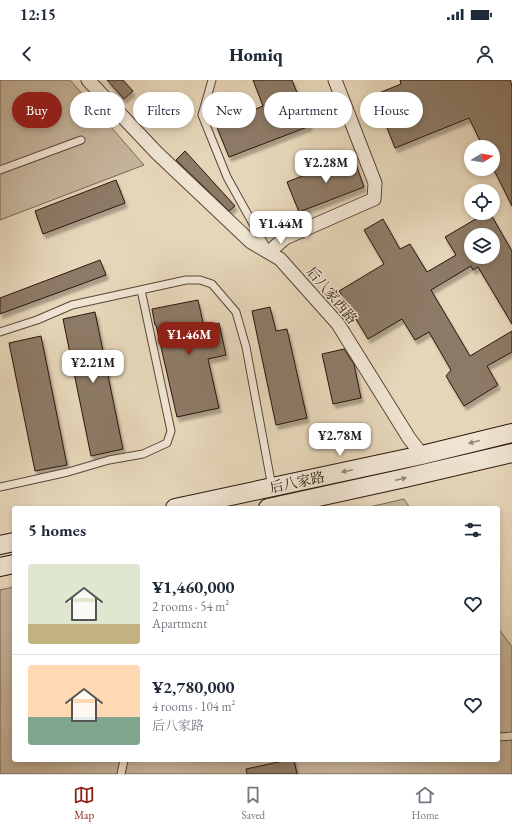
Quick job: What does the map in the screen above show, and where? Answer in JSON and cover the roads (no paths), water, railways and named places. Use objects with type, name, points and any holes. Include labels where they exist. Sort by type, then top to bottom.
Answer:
[{"type":"main road","name":"后八家路","points":[[184,506],[422,455],[512,433]]},
{"type":"main road","name":"后八家路","points":[[277,506],[405,478],[512,452]]},
{"type":"main road","points":[[0,545],[12,542]]},
{"type":"main road","points":[[0,567],[12,564]]},
{"type":"street","name":"后八家西路","points":[[88,80],[168,164],[251,242],[280,259],[338,324],[409,438],[422,455]]},
{"type":"street","points":[[269,252],[285,238],[374,199],[375,183],[335,80]]},
{"type":"lane","points":[[212,80],[202,115],[227,177],[269,252]]},
{"type":"lane","points":[[0,170],[82,140]]},
{"type":"lane","points":[[0,332],[37,320],[72,305],[186,280],[200,280],[212,284],[236,312],[246,347],[272,487]]},
{"type":"lane","points":[[0,487],[46,477],[109,460],[143,454],[167,443],[171,431],[140,290]]},
{"type":"lane","points":[[500,736],[512,736]]},
{"type":"lane","points":[[121,774],[124,762]]}]
